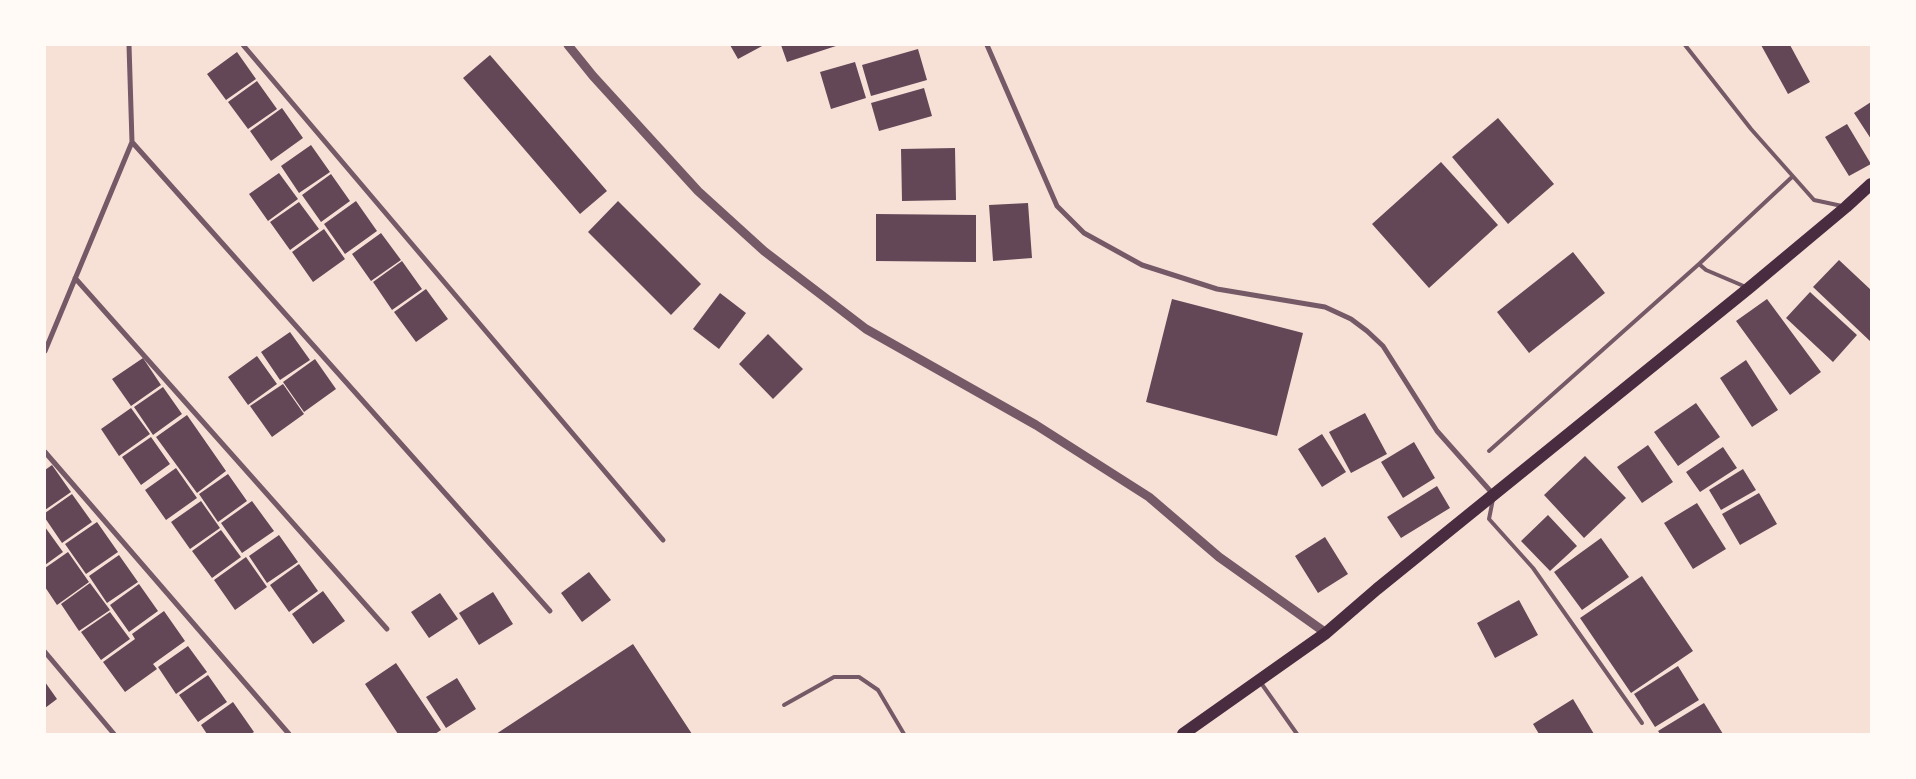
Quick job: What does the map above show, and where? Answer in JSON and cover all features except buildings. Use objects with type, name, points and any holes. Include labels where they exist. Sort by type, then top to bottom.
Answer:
[{"type":"main road","points":[[1183,734],[1326,633],[1494,494],[1749,288],[1871,184]]},
{"type":"street","points":[[45,352],[132,142],[130,45]]},
{"type":"street","points":[[243,45],[663,540]]},
{"type":"street","points":[[568,45],[592,76],[698,190],[764,251],[866,329],[1036,425],[1149,497],[1219,557],[1326,633]]},
{"type":"street","points":[[987,45],[1057,206],[1084,233],[1142,265],[1217,289],[1326,308],[1351,319],[1382,346],[1437,431],[1494,494]]},
{"type":"street","points":[[132,142],[550,611]]},
{"type":"street","points":[[75,278],[387,630]]},
{"type":"street","points":[[45,452],[289,734]]},
{"type":"street","points":[[45,652],[114,734]]},
{"type":"lane","points":[[1685,45],[1751,129],[1814,200],[1846,207]]},
{"type":"lane","points":[[1489,451],[1699,264],[1792,177]]},
{"type":"lane","points":[[1699,264],[1706,270],[1749,288]]},
{"type":"lane","points":[[1494,494],[1489,519],[1533,568],[1642,723]]},
{"type":"lane","points":[[784,705],[834,677],[859,677],[878,690],[904,734]]},
{"type":"lane","points":[[1260,681],[1297,734]]}]
